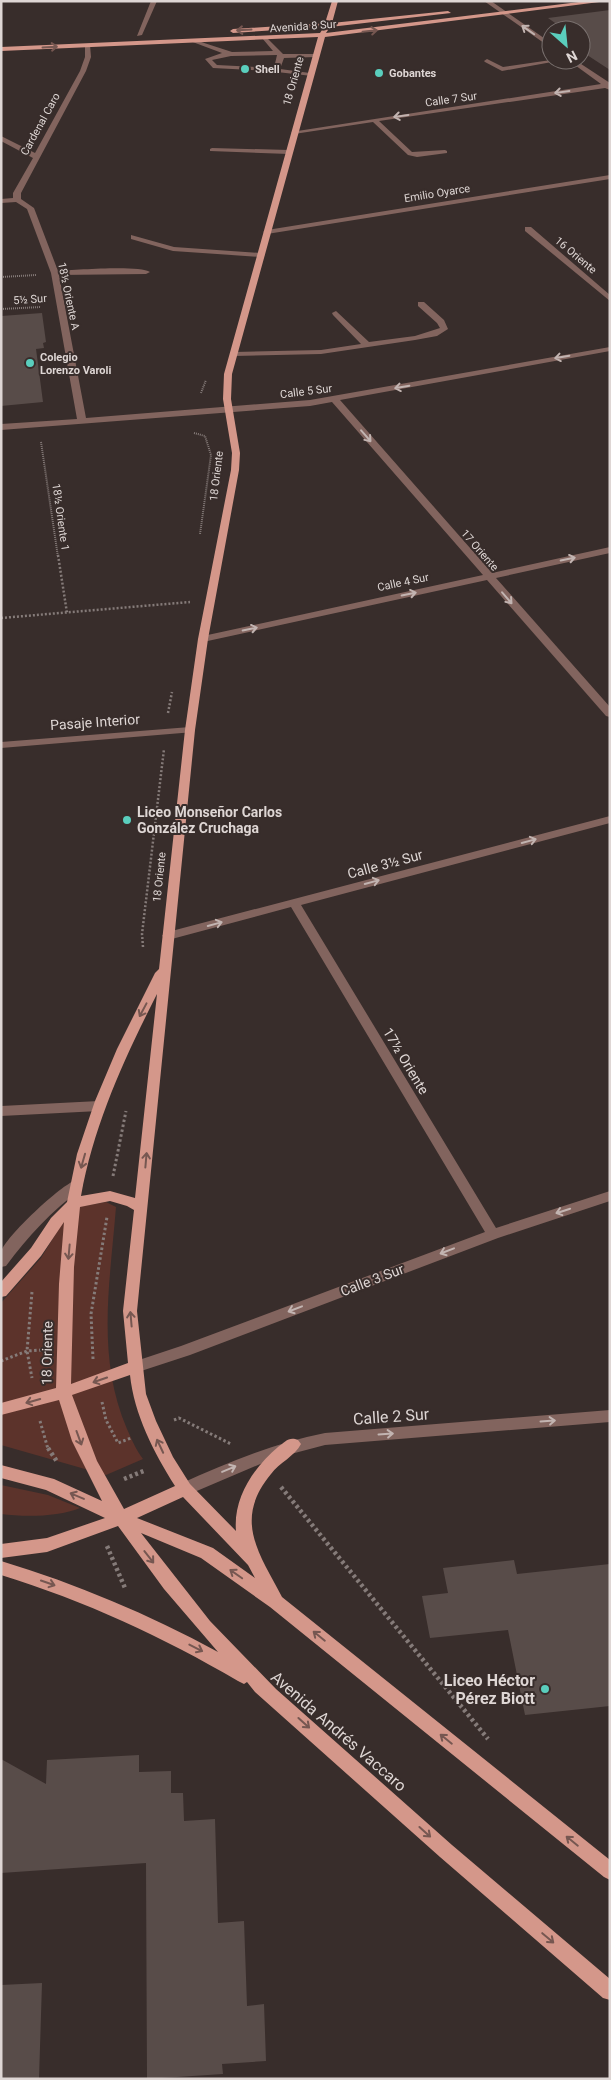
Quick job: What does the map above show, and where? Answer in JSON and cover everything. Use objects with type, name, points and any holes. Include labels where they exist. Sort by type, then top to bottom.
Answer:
[{"type":"main road","name":"18 Oriente","points":[[276,1602],[254,1560],[185,1489],[167,1461],[140,1394],[130,1311],[190,730],[202,639],[236,453],[228,410],[228,374],[310,74],[335,1]]},
{"type":"main road","name":"Avenida 8 Sur","points":[[228,31],[328,25],[541,1]]},
{"type":"main road","name":"Avenida 8 Sur","points":[[1,50],[322,35],[604,1]]},
{"type":"main road","points":[[1,42],[159,34]]},
{"type":"main road","name":"18 Oriente","points":[[165,967],[143,1007],[99,1106],[76,1185],[66,1292],[64,1392],[78,1439],[120,1518],[144,1552],[192,1611],[241,1666],[268,1691]]},
{"type":"main road","points":[[1,1292],[36,1252],[56,1222],[74,1203],[110,1196],[126,1200],[142,1209]]},
{"type":"main road","points":[[1,1409],[64,1392],[136,1367]]},
{"type":"main road","points":[[254,1560],[244,1539],[244,1509],[263,1461],[293,1444]]},
{"type":"main road","points":[[1,1471],[50,1484],[120,1518],[207,1553],[276,1602],[610,1871]]},
{"type":"main road","points":[[1,1551],[44,1545],[82,1533],[185,1489]]},
{"type":"main road","name":"Avenida Andrés Vaccaro","points":[[1,1568],[90,1597],[138,1618],[204,1652],[268,1691],[446,1851],[610,1991]]},
{"type":"street","points":[[139,36],[154,1]]},
{"type":"street","points":[[487,1],[541,39]]},
{"type":"street","points":[[265,38],[280,55]]},
{"type":"street","points":[[193,41],[213,46],[232,54]]},
{"type":"street","name":"Cardenal Caro","points":[[17,200],[17,193],[35,156],[83,71],[88,57],[87,45]]},
{"type":"street","points":[[310,74],[277,70],[215,67],[208,59],[218,55],[232,54],[316,55]]},
{"type":"street","points":[[277,70],[280,55]]},
{"type":"street","points":[[487,62],[502,69],[541,63]]},
{"type":"street","points":[[585,70],[609,86]]},
{"type":"street","name":"Calle 7 Sur","points":[[294,132],[609,86]]},
{"type":"street","points":[[374,120],[410,154],[445,152]]},
{"type":"street","points":[[1,138],[35,156]]},
{"type":"street","points":[[212,150],[289,152]]},
{"type":"street","name":"Emilio Oyarce","points":[[267,232],[610,176]]},
{"type":"street","points":[[1,201],[17,200]]},
{"type":"street","name":"18½ Oriente A","points":[[17,200],[30,208],[55,273],[82,421]]},
{"type":"street","name":"16 Oriente","points":[[528,229],[610,299]]},
{"type":"street","points":[[134,238],[173,249],[261,255]]},
{"type":"street","points":[[55,273],[146,272]]},
{"type":"street","points":[[234,354],[321,352],[415,338],[434,334],[444,329],[441,322],[421,304]]},
{"type":"street","points":[[336,313],[366,344]]},
{"type":"street","name":"Calle 5 Sur","points":[[1,427],[228,410],[334,399],[610,349]]},
{"type":"street","name":"17 Oriente","points":[[334,399],[610,714]]},
{"type":"street","name":"Calle 4 Sur","points":[[202,639],[610,550]]},
{"type":"street","name":"Pasaje Interior","points":[[1,745],[190,730]]},
{"type":"street","name":"Calle 3½ Sur","points":[[168,936],[610,819]]},
{"type":"street","name":"17½ Oriente","points":[[294,903],[493,1234]]},
{"type":"street","points":[[1,1111],[99,1106]]},
{"type":"street","points":[[1,1262],[31,1223],[48,1206],[76,1185]]},
{"type":"street","name":"Calle 3 Sur","points":[[136,1367],[203,1344],[493,1234],[610,1196]]},
{"type":"street","name":"Calle 2 Sur","points":[[293,1444],[324,1438],[610,1416]]},
{"type":"street","points":[[185,1489],[263,1461]]},
{"type":"path","points":[[1,277],[55,273]]},
{"type":"path","name":"5½ Sur","points":[[1,310],[61,305]]},
{"type":"path","points":[[200,397],[207,374]]},
{"type":"path","points":[[164,415],[165,425],[205,436],[211,455],[199,541]]},
{"type":"path","name":"18½ Oriente 1","points":[[38,424],[66,613]]},
{"type":"path","points":[[185,611],[189,596]]},
{"type":"path","points":[[1,618],[210,600]]},
{"type":"path","points":[[144,954],[142,934],[173,685]]},
{"type":"path","points":[[127,1106],[91,1314],[94,1363],[106,1420],[118,1443],[179,1418],[263,1461],[285,1494],[493,1745]]},
{"type":"shaded area","points":[[106,1202],[116,1207],[108,1320],[111,1375],[117,1402],[127,1429],[143,1459],[106,1475],[1,1445],[1,1303],[41,1258],[69,1212],[77,1207]]},
{"type":"shaded area","points":[[1,1485],[48,1495],[80,1508],[41,1516],[1,1514]]},
{"type":"building","points":[[610,10],[610,70],[591,58],[591,20],[551,20],[548,18]]},
{"type":"building","name":"Colegio Lorenzo Varoli","points":[[42,313],[46,342],[43,343],[44,348],[36,349],[43,402],[1,406],[1,316]]},
{"type":"building","points":[[514,1560],[517,1574],[610,1564],[610,1706],[525,1715],[508,1630],[430,1638],[422,1596],[448,1593],[443,1568]]},
{"type":"building","points":[[139,1755],[139,1772],[171,1771],[171,1793],[183,1793],[184,1821],[215,1819],[218,1923],[244,1921],[247,2006],[264,2004],[266,2061],[222,2064],[223,2074],[147,2079],[146,1863],[1,1873],[1,1759],[46,1784],[47,1760]]},
{"type":"building","points":[[42,1983],[39,2079],[1,2079],[1,1985]]},
{"type":"place","name":"Shell","points":[[245,69]]},
{"type":"place","name":"Gobantes","points":[[379,73]]},
{"type":"place","name":"Colegio Lorenzo Varoli","points":[[30,363]]},
{"type":"place","name":"Liceo Monseñor Carlos González Cruchaga","points":[[127,820]]},
{"type":"place","name":"Liceo Héctor Pérez Biott","points":[[545,1689]]}]
